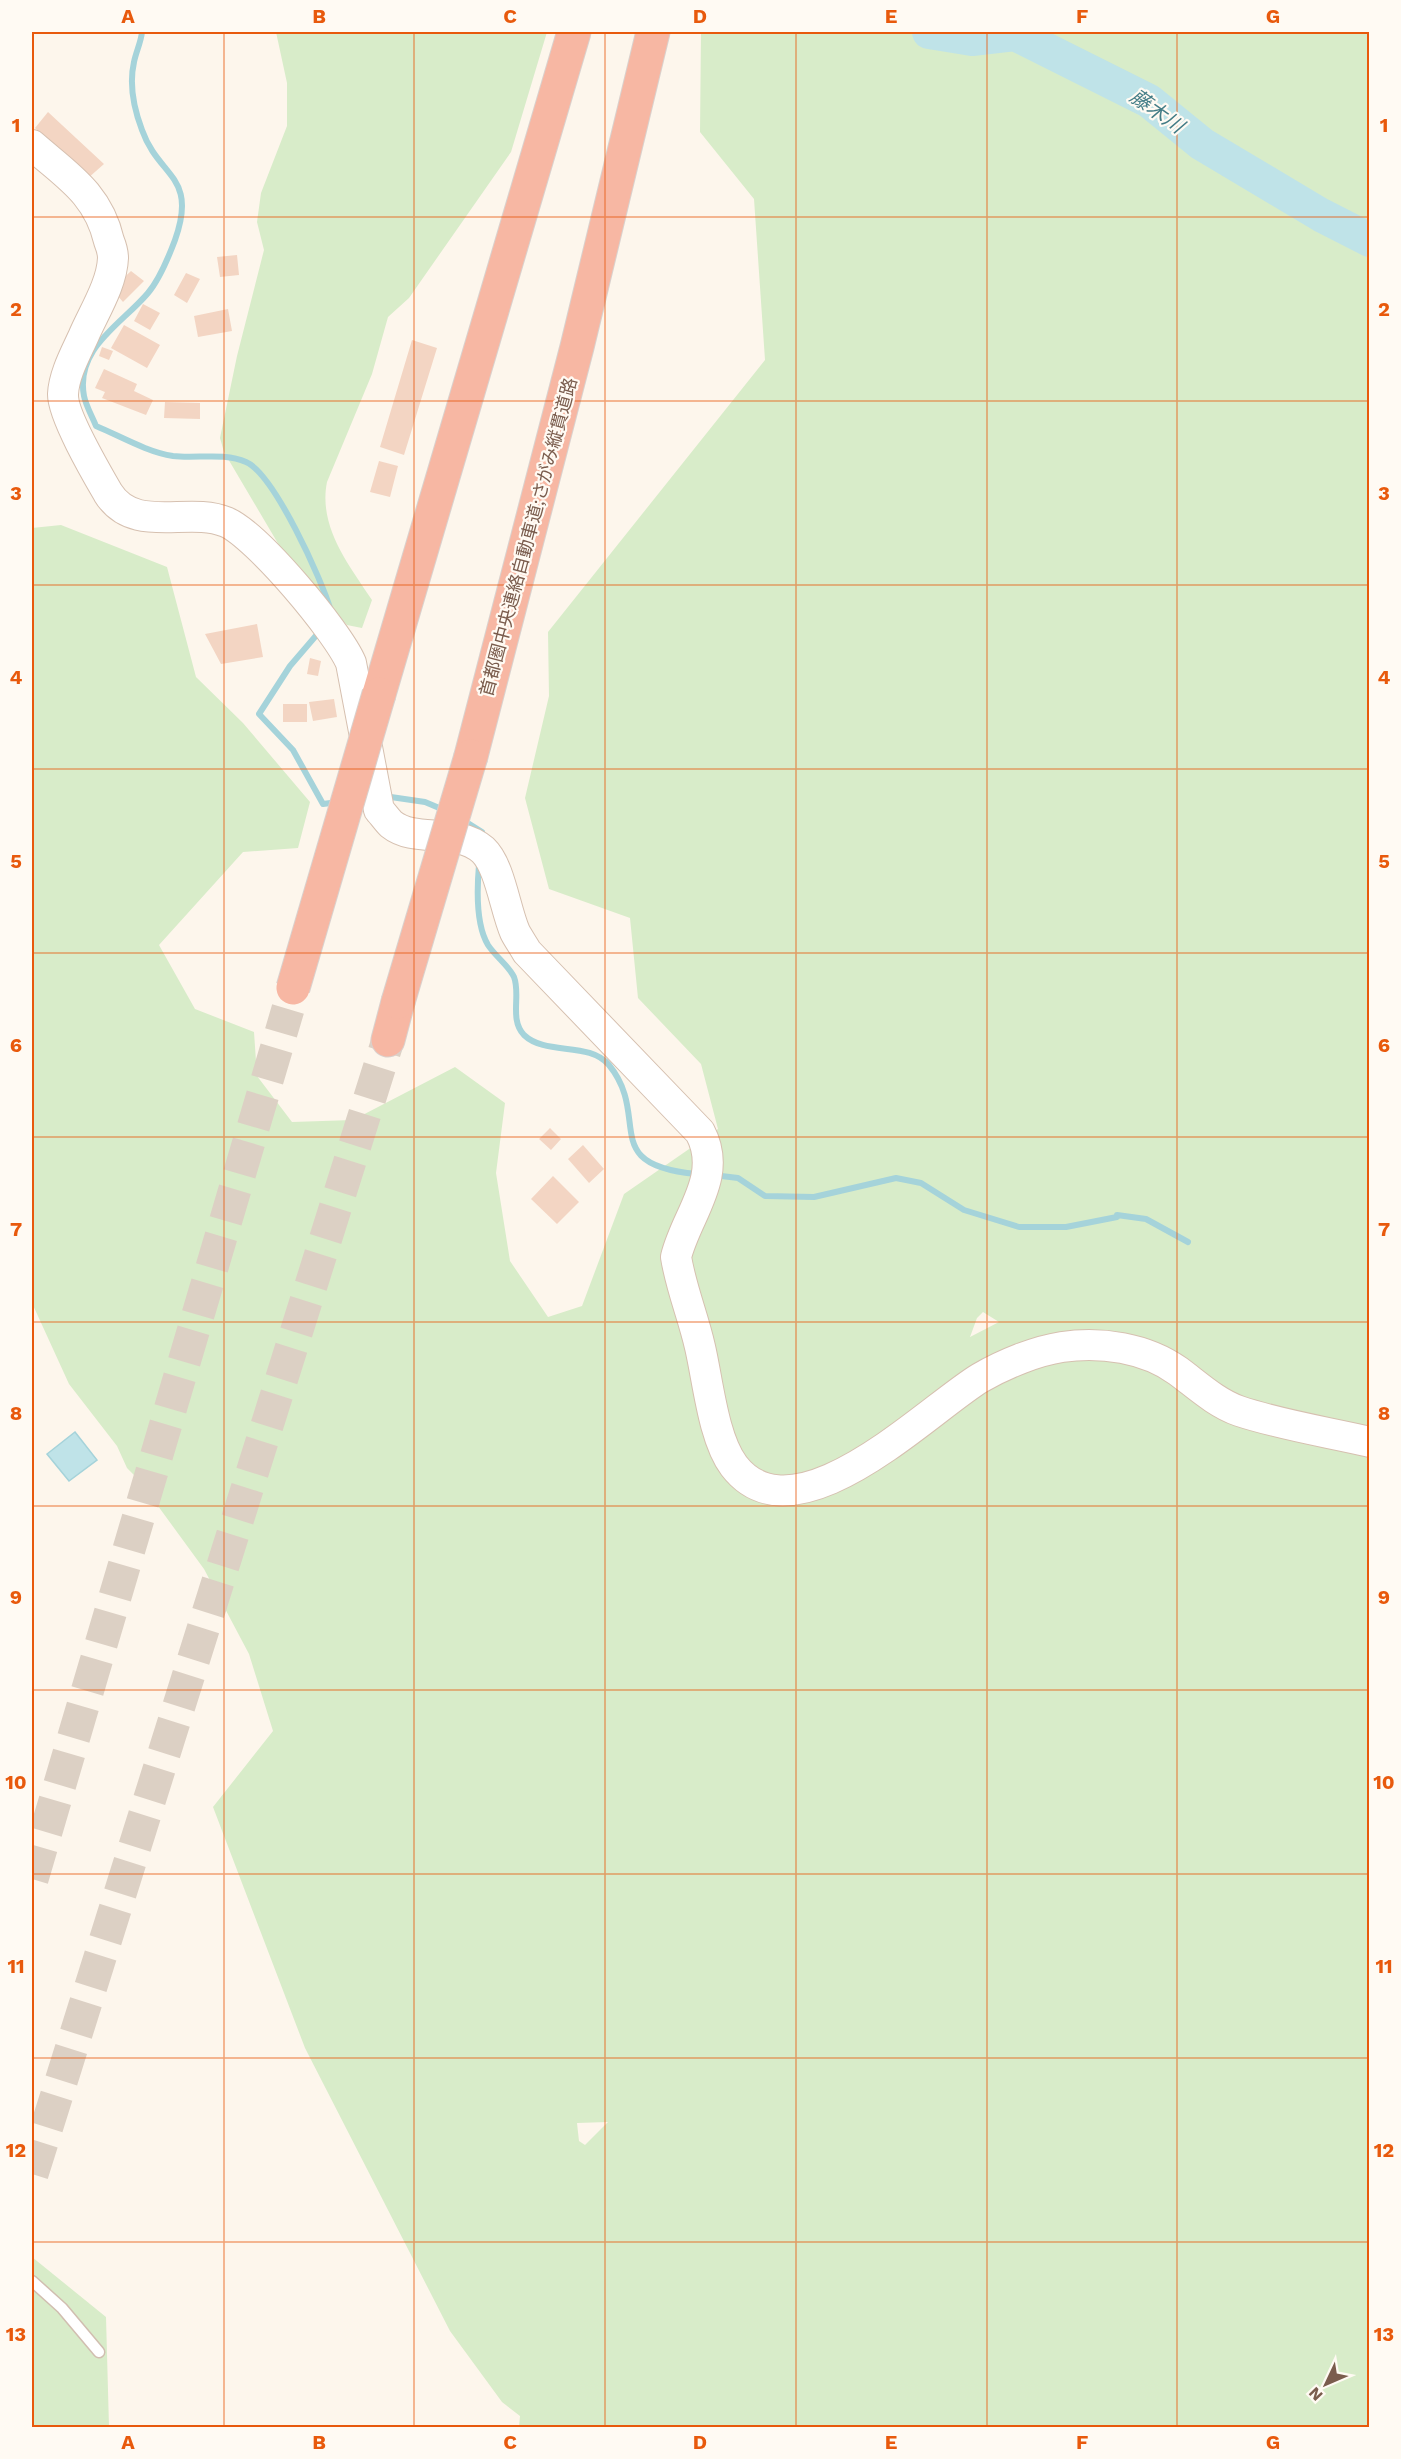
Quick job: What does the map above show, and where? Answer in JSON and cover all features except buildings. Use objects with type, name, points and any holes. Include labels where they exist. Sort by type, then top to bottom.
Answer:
[{"type":"highway","name":"首都圏中央連絡自動車道;さがみ縦貫道路","points":[[388,1040],[471,756],[574,358],[653,32]]},
{"type":"highway","points":[[290,999],[573,38]]},
{"type":"street","points":[[32,145],[91,197],[106,225],[113,258],[108,279],[68,374],[63,396],[67,414],[110,495],[126,510],[146,518],[205,516],[227,522],[247,536],[264,553],[344,646],[351,663],[379,810],[391,824],[404,831],[451,836],[478,847],[494,869],[515,932],[527,952],[700,1132],[707,1145],[708,1171],[700,1203],[681,1236],[676,1257],[679,1278],[698,1340],[726,1451],[735,1467],[751,1481],[771,1489],[805,1488],[855,1467],[935,1413],[980,1378],[1012,1363],[1062,1347],[1107,1346],[1130,1350],[1175,1369],[1214,1398],[1238,1410],[1370,1442]]},
{"type":"lane","points":[[32,2281],[62,2308],[99,2352]]},
{"type":"green space","points":[[276,32],[547,32],[511,152],[409,298],[388,317],[372,374],[327,482],[325,499],[331,530],[345,559],[372,600],[362,628],[347,625],[286,557],[224,452],[220,438],[237,356],[264,250],[257,222],[261,193],[287,126],[287,83]]},
{"type":"green space","points":[[701,32],[1369,32],[1369,2427],[519,2427],[520,2416],[502,2402],[450,2331],[305,2048],[213,1807],[273,1731],[249,1654],[204,1569],[139,1480],[127,1468],[117,1446],[69,1384],[32,1303],[32,528],[61,525],[167,567],[196,677],[243,723],[310,802],[298,848],[243,852],[159,945],[195,1009],[254,1032],[257,1076],[292,1122],[353,1120],[455,1067],[505,1103],[496,1173],[510,1261],[548,1317],[582,1306],[624,1194],[718,1129],[701,1064],[638,998],[630,918],[549,889],[525,798],[549,696],[548,632],[765,360],[754,199],[700,132]],"holes":[[[983,1312],[999,1322],[970,1337],[977,1318]],[[608,2122],[585,2145],[579,2141],[577,2123]]]},
{"type":"green space","points":[[32,2257],[106,2317],[109,2427],[32,2427]]},
{"type":"water","points":[[75,1432],[97,1460],[69,1481],[47,1454]]},
{"type":"waterway","points":[[142,32],[133,70],[132,88],[135,105],[149,146],[179,189],[182,202],[181,219],[170,253],[152,288],[93,350],[83,379],[85,400],[96,426],[144,447],[173,456],[229,457],[246,462],[257,471],[270,486],[296,529],[331,611]]},
{"type":"waterway","name":"藤木川","points":[[929,32],[972,39],[1015,34],[1149,101],[1202,144],[1321,215],[1370,240]]},
{"type":"waterway","points":[[320,631],[290,666],[259,714],[293,750],[323,804],[338,802]]},
{"type":"waterway","points":[[384,796],[425,802],[444,810]]},
{"type":"waterway","points":[[463,820],[482,832]]},
{"type":"waterway","points":[[479,865],[478,895],[481,927],[488,945],[514,977],[517,1022],[524,1035],[544,1045],[579,1050],[601,1058],[609,1065],[621,1085],[637,1150],[647,1161],[666,1169],[697,1174]]},
{"type":"waterway","points":[[713,1175],[738,1178],[765,1196],[814,1197],[896,1178],[921,1183],[964,1210],[1019,1227],[1066,1227],[1117,1217],[1117,1215],[1146,1219],[1188,1242]]},
{"type":"tunnel","points":[[32,1879],[288,1009]]},
{"type":"tunnel","points":[[32,2174],[388,1040]]}]
